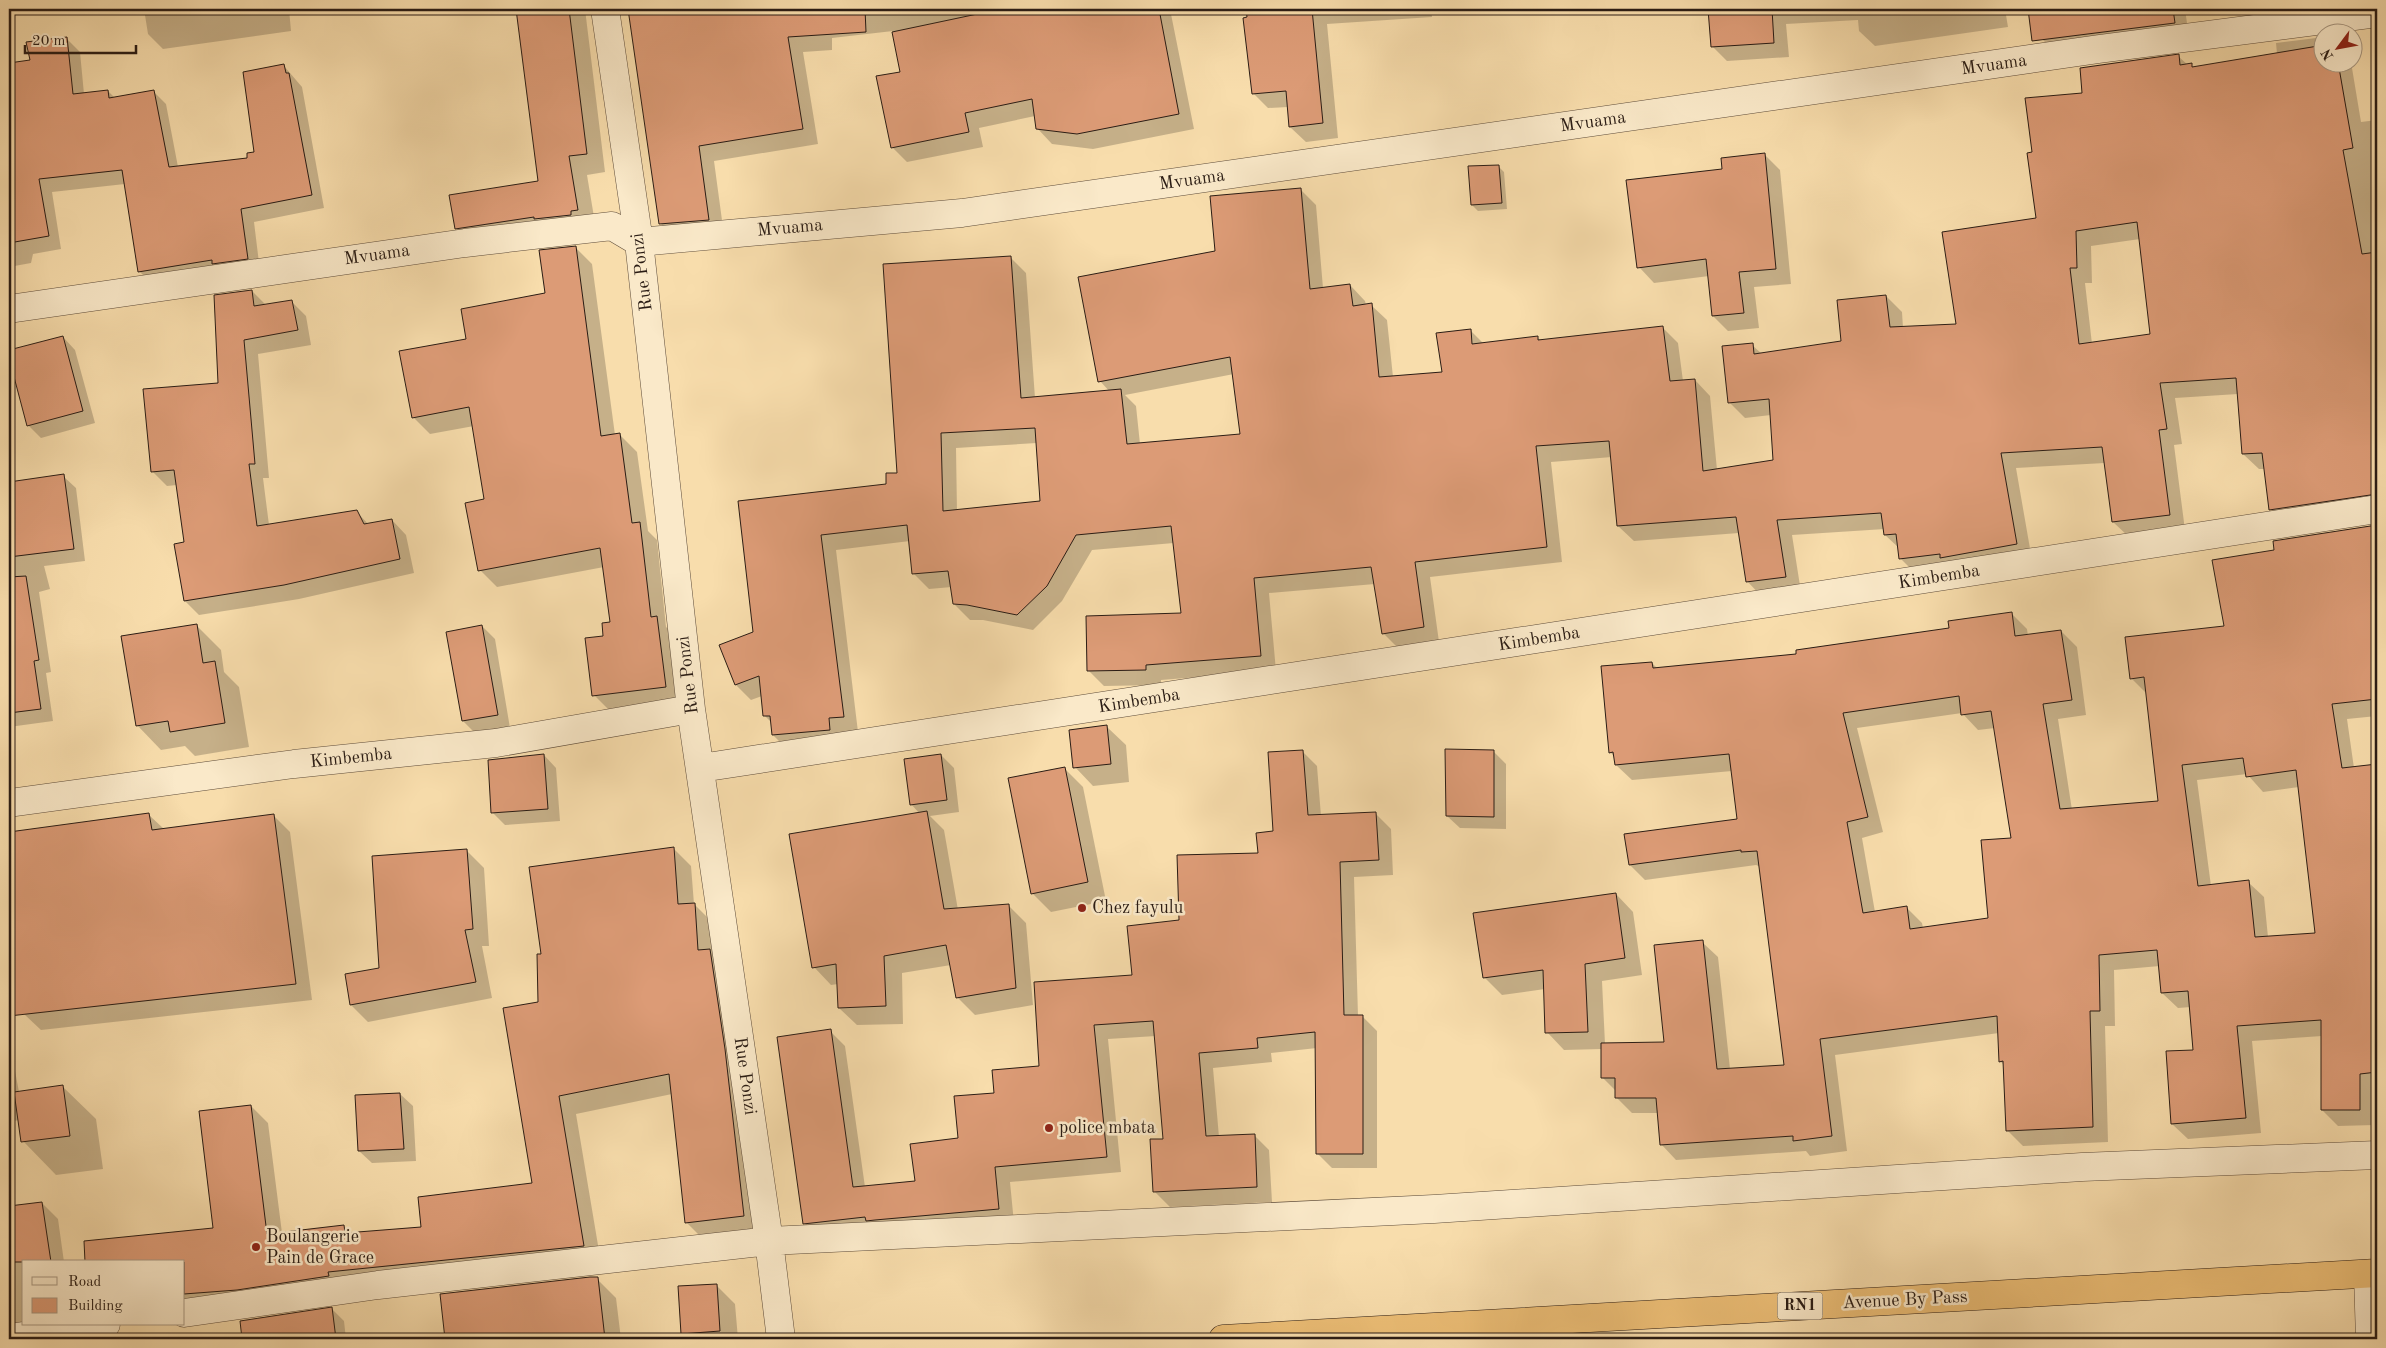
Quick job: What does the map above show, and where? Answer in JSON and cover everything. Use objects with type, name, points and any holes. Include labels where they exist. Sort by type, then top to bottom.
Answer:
[{"type":"highway","name":"Avenue By Pass","points":[[1224,1339],[2372,1274]]},
{"type":"street","name":"Rue Ponzi","points":[[605,9],[639,242],[692,709],[769,1241],[781,1339]]},
{"type":"street","name":"Mvuama","points":[[9,309],[465,242],[612,226],[639,242],[962,213],[2099,49],[2377,13]]},
{"type":"street","name":"Kimbemba","points":[[701,768],[2377,509]]},
{"type":"street","name":"Kimbemba","points":[[9,803],[294,764],[496,743],[692,709]]},
{"type":"street","points":[[185,1313],[378,1285],[769,1241],[1434,1209],[2082,1166],[2377,1155]]},
{"type":"street","points":[[2370,1339],[2372,1274]]},
{"type":"street","points":[[9,1338],[92,1326]]},
{"type":"building","points":[[516,9],[569,9],[587,154],[569,156],[578,210],[571,211],[571,215],[534,219],[534,217],[455,229],[449,195],[538,181]]},
{"type":"building","points":[[628,9],[865,9],[866,32],[788,37],[803,129],[699,146],[709,220],[659,224]]},
{"type":"building","points":[[1001,9],[1159,9],[1179,114],[1077,134],[1036,129],[1032,99],[965,113],[969,132],[891,148],[876,76],[900,72],[892,32]]},
{"type":"building","points":[[1246,9],[1312,9],[1323,123],[1289,127],[1286,91],[1252,94],[1243,18],[1247,17]]},
{"type":"building","points":[[1708,9],[1772,9],[1774,43],[1711,47]]},
{"type":"building","points":[[2028,9],[2173,9],[2175,23],[2032,41]]},
{"type":"building","points":[[67,37],[73,94],[108,90],[109,98],[154,90],[169,167],[247,158],[247,153],[254,152],[243,72],[284,64],[286,73],[289,73],[312,195],[241,209],[248,259],[212,264],[212,260],[138,272],[122,170],[39,179],[49,236],[9,243],[9,63],[30,60],[26,42]]},
{"type":"building","points":[[2314,47],[2314,72],[2340,72],[2353,148],[2343,150],[2362,254],[2377,252],[2377,494],[2269,510],[2262,453],[2242,454],[2236,378],[2160,383],[2167,429],[2159,430],[2170,515],[2112,522],[2102,447],[2001,453],[2017,544],[1940,558],[1940,554],[1899,559],[1896,534],[1884,535],[1881,513],[1777,520],[1786,577],[1746,582],[1736,517],[1617,526],[1609,441],[1536,446],[1547,547],[1415,562],[1424,627],[1382,634],[1371,567],[1254,578],[1261,656],[1146,665],[1146,670],[1087,671],[1086,616],[1181,613],[1171,526],[1076,535],[1047,586],[1017,615],[953,604],[948,571],[912,574],[907,525],[821,535],[844,717],[829,718],[830,730],[772,735],[770,716],[763,716],[759,676],[735,685],[719,645],[753,632],[738,501],[886,484],[886,473],[897,473],[883,264],[1011,256],[1021,398],[1121,389],[1127,444],[1240,434],[1230,357],[1098,382],[1078,277],[1215,251],[1210,196],[1301,188],[1310,289],[1350,284],[1353,306],[1372,303],[1379,377],[1442,372],[1436,333],[1471,329],[1472,344],[1538,336],[1538,340],[1663,326],[1670,381],[1695,379],[1703,471],[1773,460],[1769,399],[1728,403],[1722,346],[1753,343],[1754,354],[1841,341],[1837,300],[1886,295],[1890,327],[1956,324],[1942,232],[2036,218],[2027,153],[2032,152],[2025,98],[2082,93],[2080,68],[2179,54],[2180,65],[2192,63],[2192,67]],"holes":[[[2137,222],[2150,334],[2079,344],[2070,268],[2077,268],[2076,231]],[[1035,428],[1040,501],[943,511],[941,433]]]},
{"type":"building","points":[[1765,153],[1776,269],[1739,272],[1744,313],[1712,316],[1706,259],[1637,268],[1626,180],[1722,169],[1721,158]]},
{"type":"building","points":[[1499,165],[1502,203],[1471,205],[1468,166]]},
{"type":"building","points":[[576,246],[601,436],[620,433],[632,523],[640,522],[651,617],[657,616],[666,687],[592,696],[585,638],[603,636],[602,623],[610,622],[600,548],[478,571],[465,503],[484,499],[469,407],[412,418],[399,351],[466,339],[461,309],[545,293],[539,250]]},
{"type":"building","points":[[252,290],[254,306],[292,300],[298,330],[244,340],[255,464],[249,464],[257,526],[357,510],[364,524],[392,519],[400,559],[284,585],[184,601],[174,544],[184,542],[174,470],[151,472],[143,389],[218,383],[214,295]]},
{"type":"building","points":[[63,336],[83,411],[27,426],[9,358],[9,350]]},
{"type":"building","points":[[64,474],[74,549],[9,557],[9,482]]},
{"type":"building","points":[[2377,525],[2377,699],[2332,704],[2342,768],[2377,764],[2377,1072],[2360,1074],[2360,1110],[2321,1110],[2321,1020],[2237,1026],[2246,1118],[2171,1124],[2166,1051],[2193,1050],[2188,991],[2161,993],[2157,950],[2099,955],[2100,1011],[2090,1011],[2093,1127],[2006,1131],[2003,1061],[1999,1062],[1997,1016],[1820,1039],[1832,1136],[1793,1141],[1793,1136],[1660,1145],[1656,1098],[1615,1098],[1615,1078],[1601,1078],[1601,1043],[1664,1042],[1654,945],[1703,940],[1717,1069],[1784,1065],[1757,851],[1741,852],[1741,850],[1629,865],[1624,834],[1737,819],[1729,754],[1615,765],[1613,752],[1609,753],[1601,666],[1652,662],[1653,668],[1796,654],[1796,650],[1949,628],[1948,621],[2012,612],[2015,636],[2061,630],[2072,700],[2043,704],[2060,809],[2158,801],[2144,677],[2130,679],[2125,637],[2224,626],[2212,560],[2274,550],[2273,541]],"holes":[[[1959,696],[1961,715],[1991,711],[2011,838],[1981,840],[1988,918],[1910,929],[1907,906],[1863,913],[1847,822],[1868,817],[1843,713]],[[2243,758],[2246,777],[2296,770],[2315,933],[2255,937],[2249,880],[2198,886],[2182,765]]]},
{"type":"building","points":[[26,576],[39,660],[34,661],[41,709],[9,713],[9,577]]},
{"type":"building","points":[[197,624],[203,663],[215,661],[225,723],[170,732],[168,721],[136,726],[121,636]]},
{"type":"building","points":[[482,625],[498,715],[462,721],[446,632]]},
{"type":"building","points":[[1107,725],[1111,764],[1073,768],[1069,730]]},
{"type":"building","points":[[1445,749],[1494,750],[1494,817],[1446,816]]},
{"type":"building","points":[[1303,750],[1308,815],[1376,812],[1379,860],[1340,862],[1344,1015],[1363,1015],[1363,1154],[1316,1154],[1315,1032],[1257,1038],[1258,1048],[1199,1053],[1206,1136],[1255,1134],[1257,1187],[1153,1192],[1150,1139],[1163,1139],[1153,1021],[1094,1025],[1107,1157],[995,1167],[999,1209],[866,1221],[865,1217],[803,1224],[777,1037],[831,1029],[853,1187],[915,1181],[910,1144],[958,1138],[954,1096],[994,1093],[992,1070],[1039,1066],[1034,982],[1132,975],[1127,926],[1179,920],[1177,855],[1258,853],[1256,833],[1273,831],[1268,752]]},
{"type":"building","points":[[544,754],[548,809],[491,813],[488,760]]},
{"type":"building","points":[[941,754],[947,800],[910,805],[904,759]]},
{"type":"building","points":[[1065,767],[1088,882],[1031,894],[1008,778]]},
{"type":"building","points":[[927,811],[944,909],[1009,904],[1016,988],[956,998],[946,945],[884,956],[886,1006],[838,1008],[836,964],[812,968],[789,834]]},
{"type":"building","points":[[149,813],[152,830],[274,814],[296,984],[9,1016],[9,832]]},
{"type":"building","points":[[674,847],[678,904],[695,903],[698,950],[710,949],[725,1049],[744,1216],[685,1223],[669,1074],[559,1096],[584,1246],[328,1272],[329,1276],[237,1290],[185,1294],[185,1260],[85,1260],[84,1241],[213,1228],[199,1111],[251,1105],[267,1234],[344,1225],[345,1233],[421,1227],[418,1197],[532,1183],[503,1008],[538,1002],[537,954],[541,954],[529,867]]},
{"type":"building","points":[[467,849],[473,929],[465,930],[476,982],[350,1005],[345,974],[379,968],[372,856]]},
{"type":"building","points":[[1616,893],[1625,958],[1585,964],[1588,1032],[1545,1033],[1543,970],[1483,978],[1473,913]]},
{"type":"building","points":[[63,1085],[70,1136],[21,1142],[14,1092]]},
{"type":"building","points":[[400,1093],[404,1149],[358,1151],[355,1095]]},
{"type":"building","points":[[42,1202],[51,1260],[9,1262],[9,1206]]},
{"type":"building","points":[[598,1277],[605,1339],[445,1339],[440,1294]]},
{"type":"building","points":[[717,1284],[720,1331],[681,1334],[678,1286]]},
{"type":"building","points":[[332,1307],[336,1339],[242,1339],[240,1321]]},
{"type":"place","name":"Chez fayulu","points":[[1082,908]]},
{"type":"place","name":"police mbata","points":[[1049,1128]]},
{"type":"place","name":"Boulangerie Pain de Grace","points":[[256,1247]]}]
